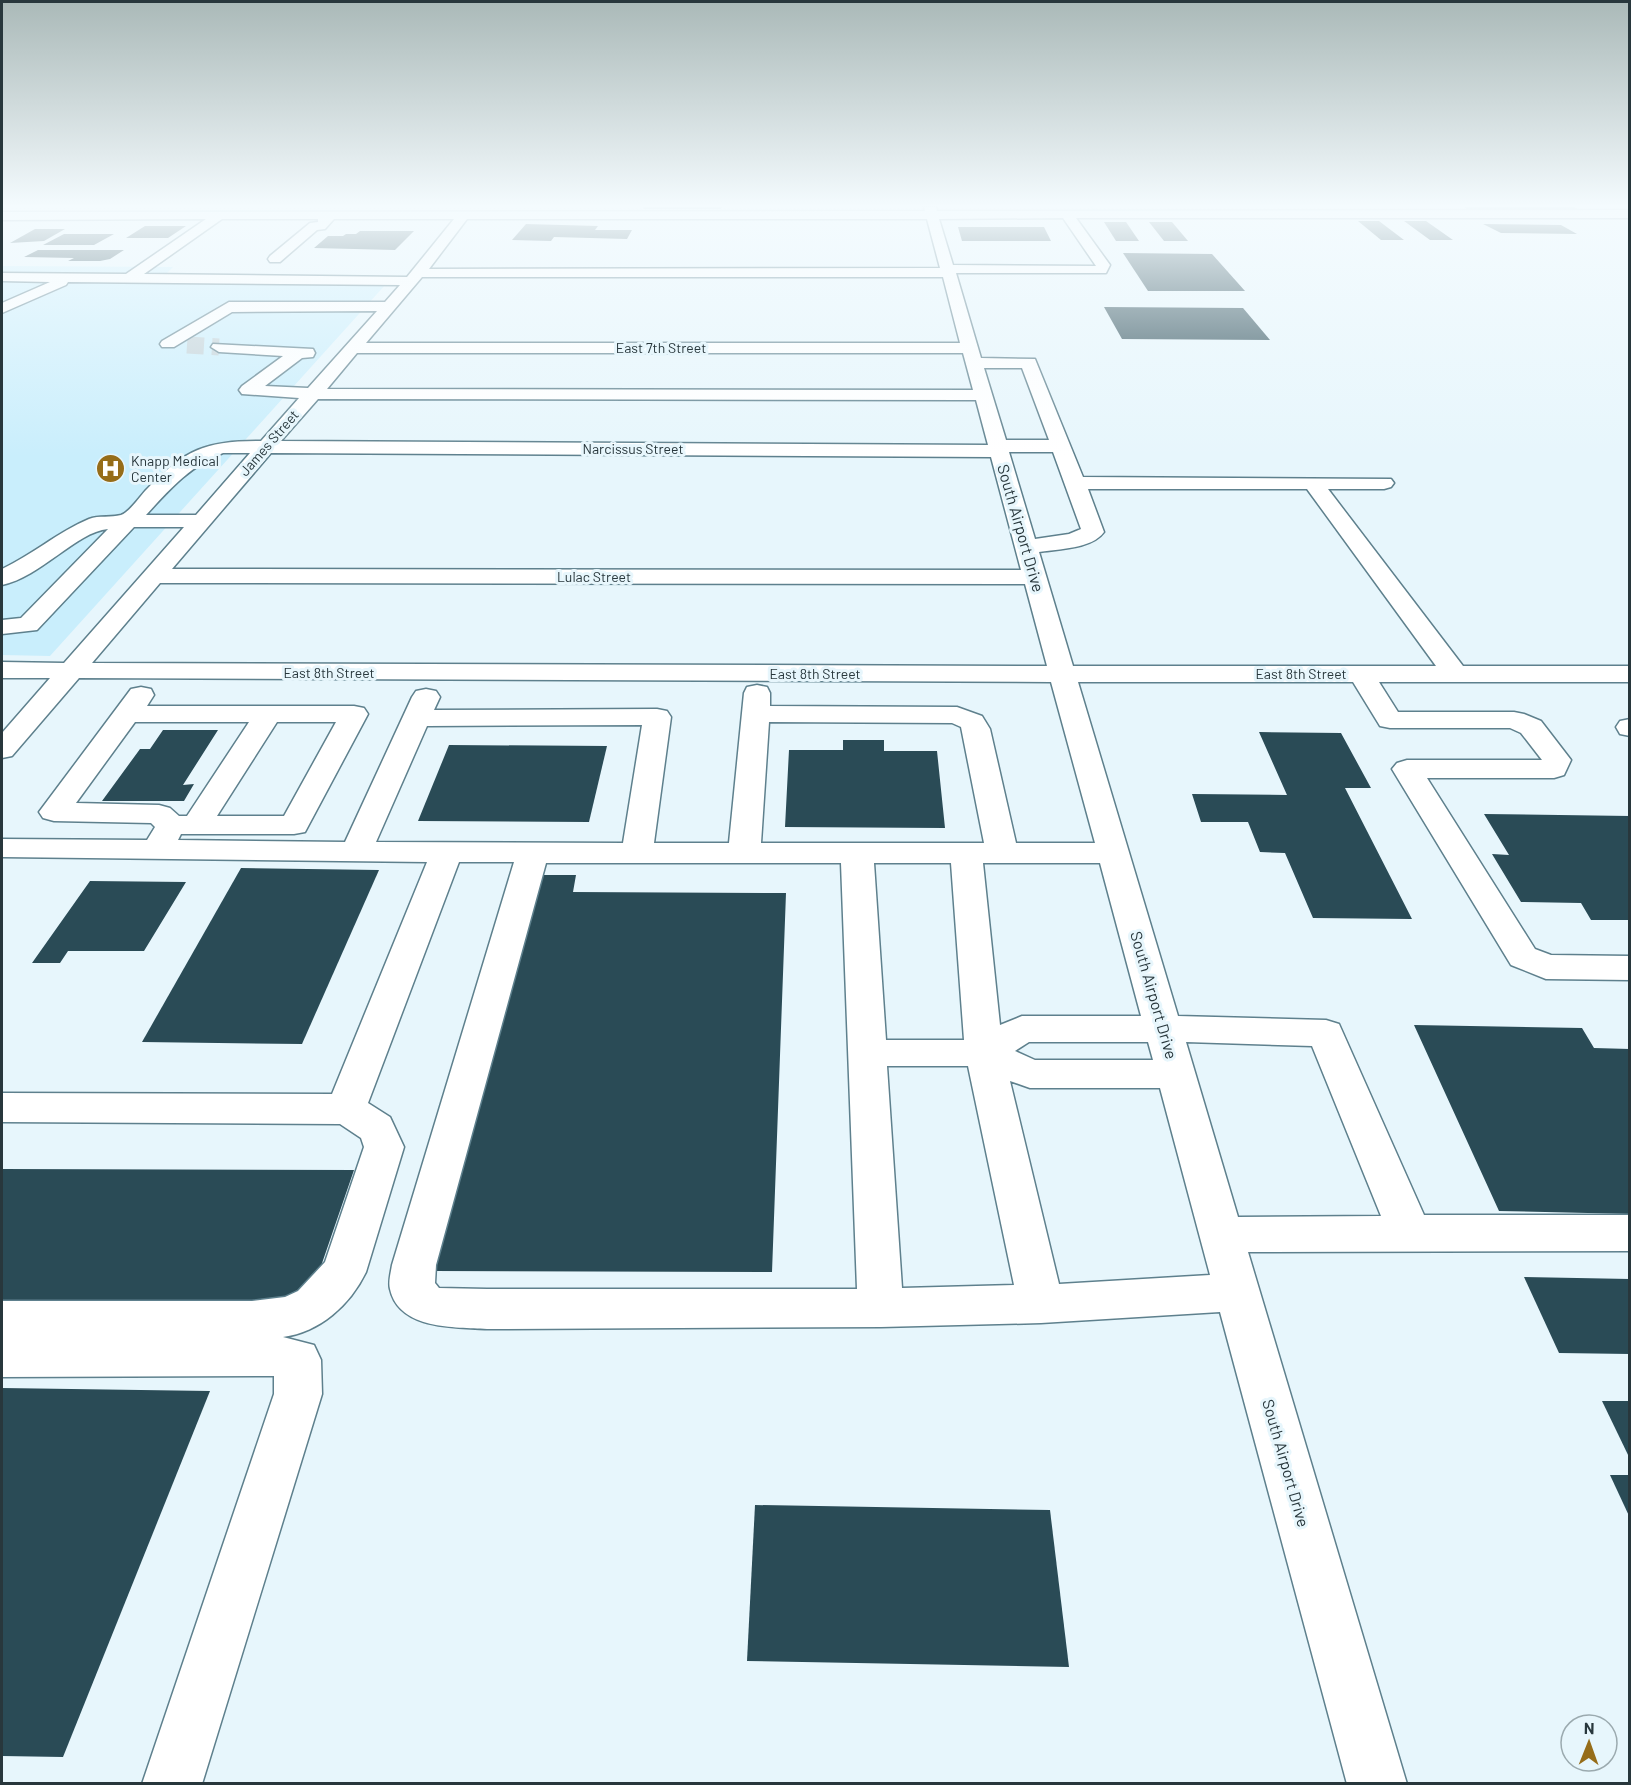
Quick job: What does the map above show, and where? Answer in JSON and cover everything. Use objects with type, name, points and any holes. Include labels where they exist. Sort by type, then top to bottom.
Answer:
[{"type":"street","points":[[2,308],[44,290]]},
{"type":"street","points":[[187,345],[168,344],[229,307],[244,290]]},
{"type":"street","points":[[332,306],[348,290]]},
{"type":"street","name":"James Street","points":[[4,746],[402,290]]},
{"type":"street","name":"South Airport Drive","points":[[953,290],[1377,1784]]},
{"type":"street","points":[[229,307],[388,306]]},
{"type":"street","name":"East 7th Street","points":[[219,347],[299,352],[349,351],[976,369]]},
{"type":"street","points":[[299,352],[248,390],[313,393],[976,369],[1029,363],[1072,474],[1252,483],[1383,483]]},
{"type":"street","name":"Narcissus Street","points":[[2,627],[28,625],[167,480],[191,460],[205,452],[225,447],[998,448],[1060,446]]},
{"type":"street","name":"Lulac Street","points":[[153,576],[1031,562],[1094,532],[1072,474]]},
{"type":"street","points":[[1313,483],[1455,674]]},
{"type":"street","points":[[2,578],[34,563],[88,527],[128,521],[201,521]]},
{"type":"street","name":"East 8th Street","points":[[2,670],[664,674],[1629,674]]},
{"type":"street","points":[[159,672],[54,812],[159,814],[175,833],[356,852],[1114,853]]},
{"type":"street","points":[[356,852],[437,673]]},
{"type":"street","points":[[637,852],[664,674]]},
{"type":"street","points":[[744,853],[758,674]]},
{"type":"street","points":[[1361,674],[1390,720],[1407,769],[1523,957],[1546,967],[1629,968]]},
{"type":"street","points":[[2,848],[294,825],[354,714],[128,714]]},
{"type":"street","points":[[175,833],[268,714]]},
{"type":"street","points":[[755,714],[957,715],[967,719],[976,729],[984,853],[984,1053],[1041,1304]]},
{"type":"street","points":[[417,718],[657,717]]},
{"type":"street","points":[[1390,720],[1514,720],[1531,727],[1557,760],[1554,769],[1407,769]]},
{"type":"street","points":[[346,1109],[447,852]]},
{"type":"street","points":[[533,853],[414,1265],[412,1288],[424,1302],[439,1307],[881,1308],[1041,1304],[1238,1292]]},
{"type":"street","points":[[857,853],[881,1308]]},
{"type":"street","points":[[984,1053],[1022,1029],[1163,1029],[1326,1033],[1410,1233]]},
{"type":"street","points":[[868,1053],[984,1053],[1030,1074],[1176,1074]]},
{"type":"street","points":[[2,1107],[346,1109],[372,1122],[382,1135],[384,1147],[344,1272],[314,1305],[290,1316],[252,1322],[2,1322]]},
{"type":"street","points":[[1222,1235],[1629,1233]]},
{"type":"street","points":[[2,1356],[265,1354],[297,1360],[298,1394],[171,1784]]},
{"type":"shaded area","name":"Knapp Medical Center","points":[[2,290],[380,290],[50,656],[2,655]]},
{"type":"building","points":[[1148,290],[1245,291],[1148,291]]},
{"type":"building","points":[[1104,307],[1243,308],[1270,340],[1122,339]]},
{"type":"building","points":[[163,730],[218,730],[183,785],[194,784],[184,801],[102,801],[140,749],[150,749]]},
{"type":"building","points":[[1259,732],[1341,733],[1371,788],[1345,788],[1412,919],[1313,918],[1285,853],[1260,852],[1248,822],[1201,822],[1192,794],[1287,795]]},
{"type":"building","points":[[843,740],[884,740],[884,751],[937,751],[945,828],[785,827],[789,750],[843,750]]},
{"type":"building","points":[[449,745],[607,746],[589,822],[418,821]]},
{"type":"building","points":[[1484,814],[1630,816],[1630,920],[1591,920],[1581,903],[1521,902],[1492,854],[1509,855]]},
{"type":"building","points":[[241,868],[379,870],[302,1044],[142,1042]]},
{"type":"building","points":[[540,875],[576,875],[573,892],[786,893],[772,1272],[434,1271]]},
{"type":"building","points":[[90,881],[186,882],[144,951],[68,951],[60,963],[32,963]]},
{"type":"building","points":[[1414,1025],[1582,1028],[1594,1048],[1630,1049],[1630,1214],[1499,1211]]},
{"type":"building","points":[[2,1169],[354,1170],[308,1304],[2,1303]]},
{"type":"building","points":[[1524,1277],[1630,1279],[1630,1354],[1559,1353]]},
{"type":"building","points":[[2,1388],[210,1391],[63,1757],[2,1756]]},
{"type":"building","points":[[1602,1401],[1630,1401],[1630,1459]]},
{"type":"building","points":[[1610,1475],[1630,1475],[1630,1518]]},
{"type":"building","points":[[755,1505],[1050,1510],[1069,1667],[747,1661]]},
{"type":"tunnel","points":[[187,345],[219,347]]},
{"type":"place","name":"Knapp Medical Center","points":[[110,469]]}]
